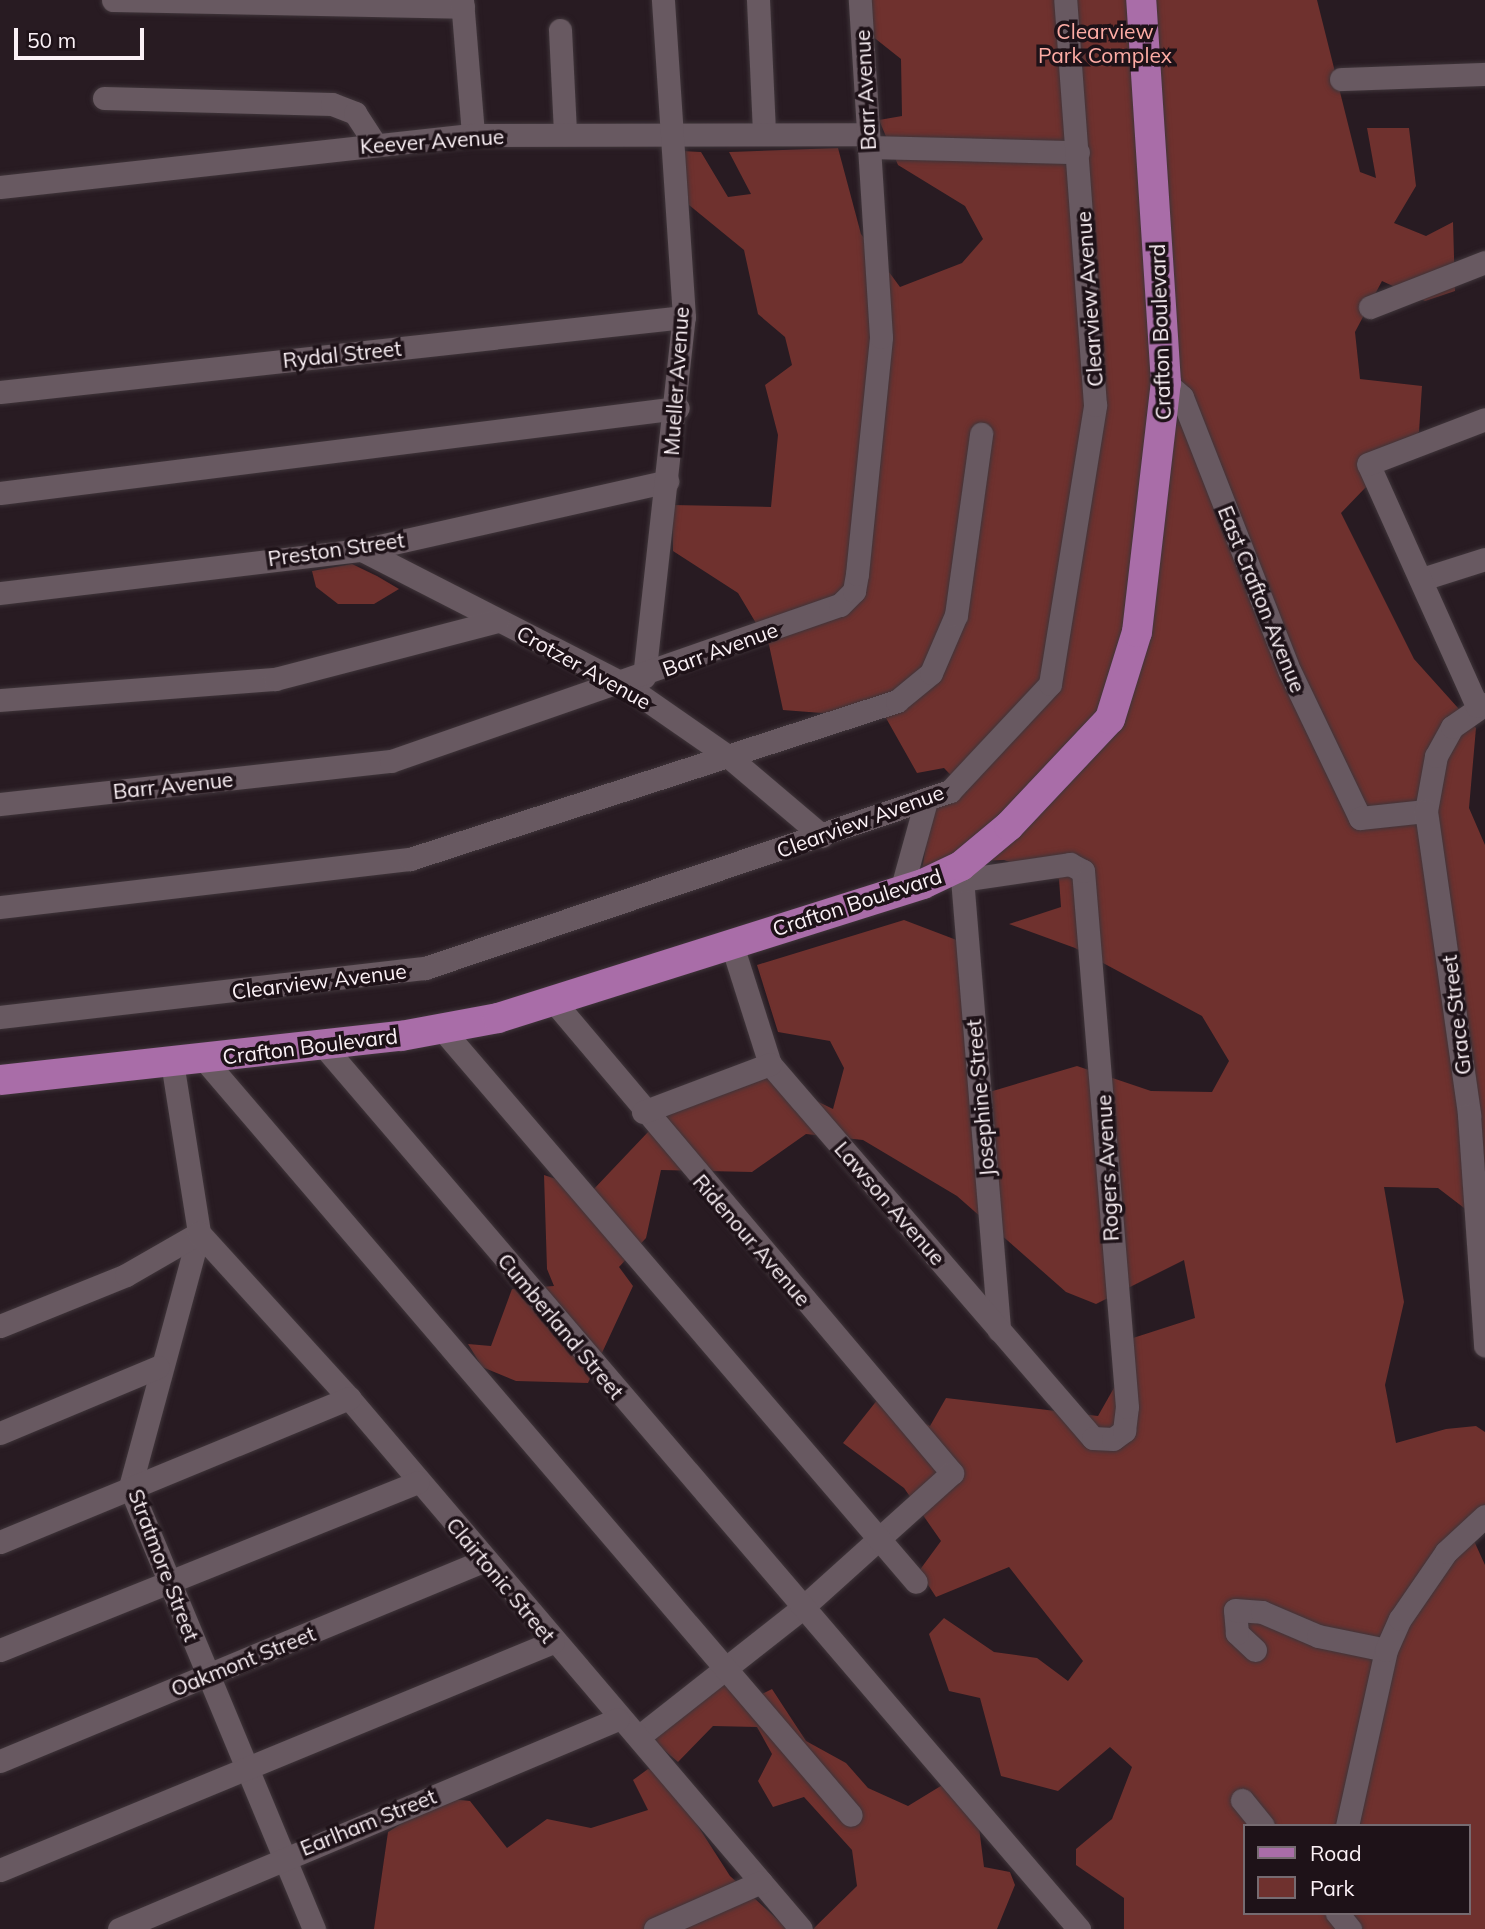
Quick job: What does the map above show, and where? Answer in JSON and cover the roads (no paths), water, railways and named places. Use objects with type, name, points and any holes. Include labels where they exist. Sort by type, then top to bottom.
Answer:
[{"type":"main road","name":"Crafton Boulevard","points":[[0,1080],[442,1030],[556,1004],[731,942],[961,873],[1070,767],[1110,719],[1122,693],[1159,485],[1166,383],[1141,0]]},
{"type":"street","points":[[113,0],[462,3],[472,135]]},
{"type":"street","name":"Mueller Avenue","points":[[634,681],[678,408],[684,317],[663,0]]},
{"type":"street","points":[[758,0],[764,132]]},
{"type":"street","name":"Barr Avenue","points":[[0,804],[391,761],[634,681],[840,605],[854,591],[881,337],[860,0]]},
{"type":"street","name":"Clearview Avenue","points":[[0,1017],[425,968],[950,791],[1051,684],[1096,383],[1065,0]]},
{"type":"street","points":[[560,30],[565,134]]},
{"type":"street","points":[[1341,79],[1485,74]]},
{"type":"street","points":[[104,98],[332,104],[355,113],[375,144]]},
{"type":"street","name":"Keever Avenue","points":[[0,187],[472,135],[764,132],[1079,152]]},
{"type":"street","points":[[1370,307],[1485,262]]},
{"type":"street","name":"Rydal Street","points":[[0,392],[684,317]]},
{"type":"street","name":"East Crafton Avenue","points":[[1166,383],[1182,397],[1290,672],[1360,818],[1426,811]]},
{"type":"street","points":[[0,493],[678,408]]},
{"type":"street","points":[[1481,705],[1368,464],[1485,419]]},
{"type":"street","points":[[0,907],[410,859],[866,714],[897,701],[931,674],[956,615],[981,434]]},
{"type":"street","name":"Preston Street","points":[[0,593],[362,550],[667,481]]},
{"type":"street","name":"Crotzer Avenue","points":[[362,550],[498,621],[634,681],[822,836]]},
{"type":"street","points":[[1422,579],[1485,559]]},
{"type":"street","points":[[0,700],[275,679],[498,621]]},
{"type":"street","name":"Grace Street","points":[[1481,705],[1452,727],[1436,756],[1426,811],[1469,1115],[1485,1345]]},
{"type":"street","points":[[901,891],[926,801]]},
{"type":"street","name":"Rogers Avenue","points":[[961,873],[1070,864],[1083,871],[1127,1407],[1124,1431],[1113,1439],[1093,1438]]},
{"type":"street","name":"Josephine Street","points":[[961,873],[999,1330]]},
{"type":"street","name":"Lawson Avenue","points":[[731,942],[770,1064],[1093,1438]]},
{"type":"street","name":"Ridenour Avenue","points":[[556,1004],[643,1112],[952,1473],[877,1535]]},
{"type":"street","points":[[442,1030],[916,1582]]},
{"type":"street","name":"Cumberland Street","points":[[322,1044],[801,1609],[1079,1929]]},
{"type":"street","points":[[203,1058],[722,1670],[851,1815]]},
{"type":"street","name":"Stratmore Street","points":[[172,1062],[199,1233],[158,1367],[130,1487],[314,1929]]},
{"type":"street","points":[[643,1112],[770,1064]]},
{"type":"street","points":[[0,1326],[126,1275],[199,1233]]},
{"type":"street","name":"Clairtonic Street","points":[[199,1233],[349,1398],[553,1643],[618,1719],[640,1735],[801,1929]]},
{"type":"street","points":[[0,1433],[158,1367]]},
{"type":"street","points":[[0,1542],[349,1398]]},
{"type":"street","points":[[0,1650],[418,1482]]},
{"type":"street","points":[[1347,1824],[1386,1650],[1446,1552],[1485,1516]]},
{"type":"street","points":[[640,1735],[801,1609],[877,1535]]},
{"type":"street","name":"Oakmont Street","points":[[0,1761],[485,1560]]},
{"type":"street","points":[[1255,1650],[1237,1633],[1235,1610],[1262,1612],[1318,1636],[1386,1650]]},
{"type":"street","points":[[0,1870],[245,1766],[553,1643]]},
{"type":"street","name":"Earlham Street","points":[[118,1929],[284,1857],[618,1719]]},
{"type":"street","points":[[1242,1800],[1261,1824]]},
{"type":"street","points":[[655,1929],[761,1882]]},
{"type":"street","points":[[1339,1915],[1350,1929]]},
{"type":"park label","name":"Clearview Park Complex","points":[[1105,43]]}]
